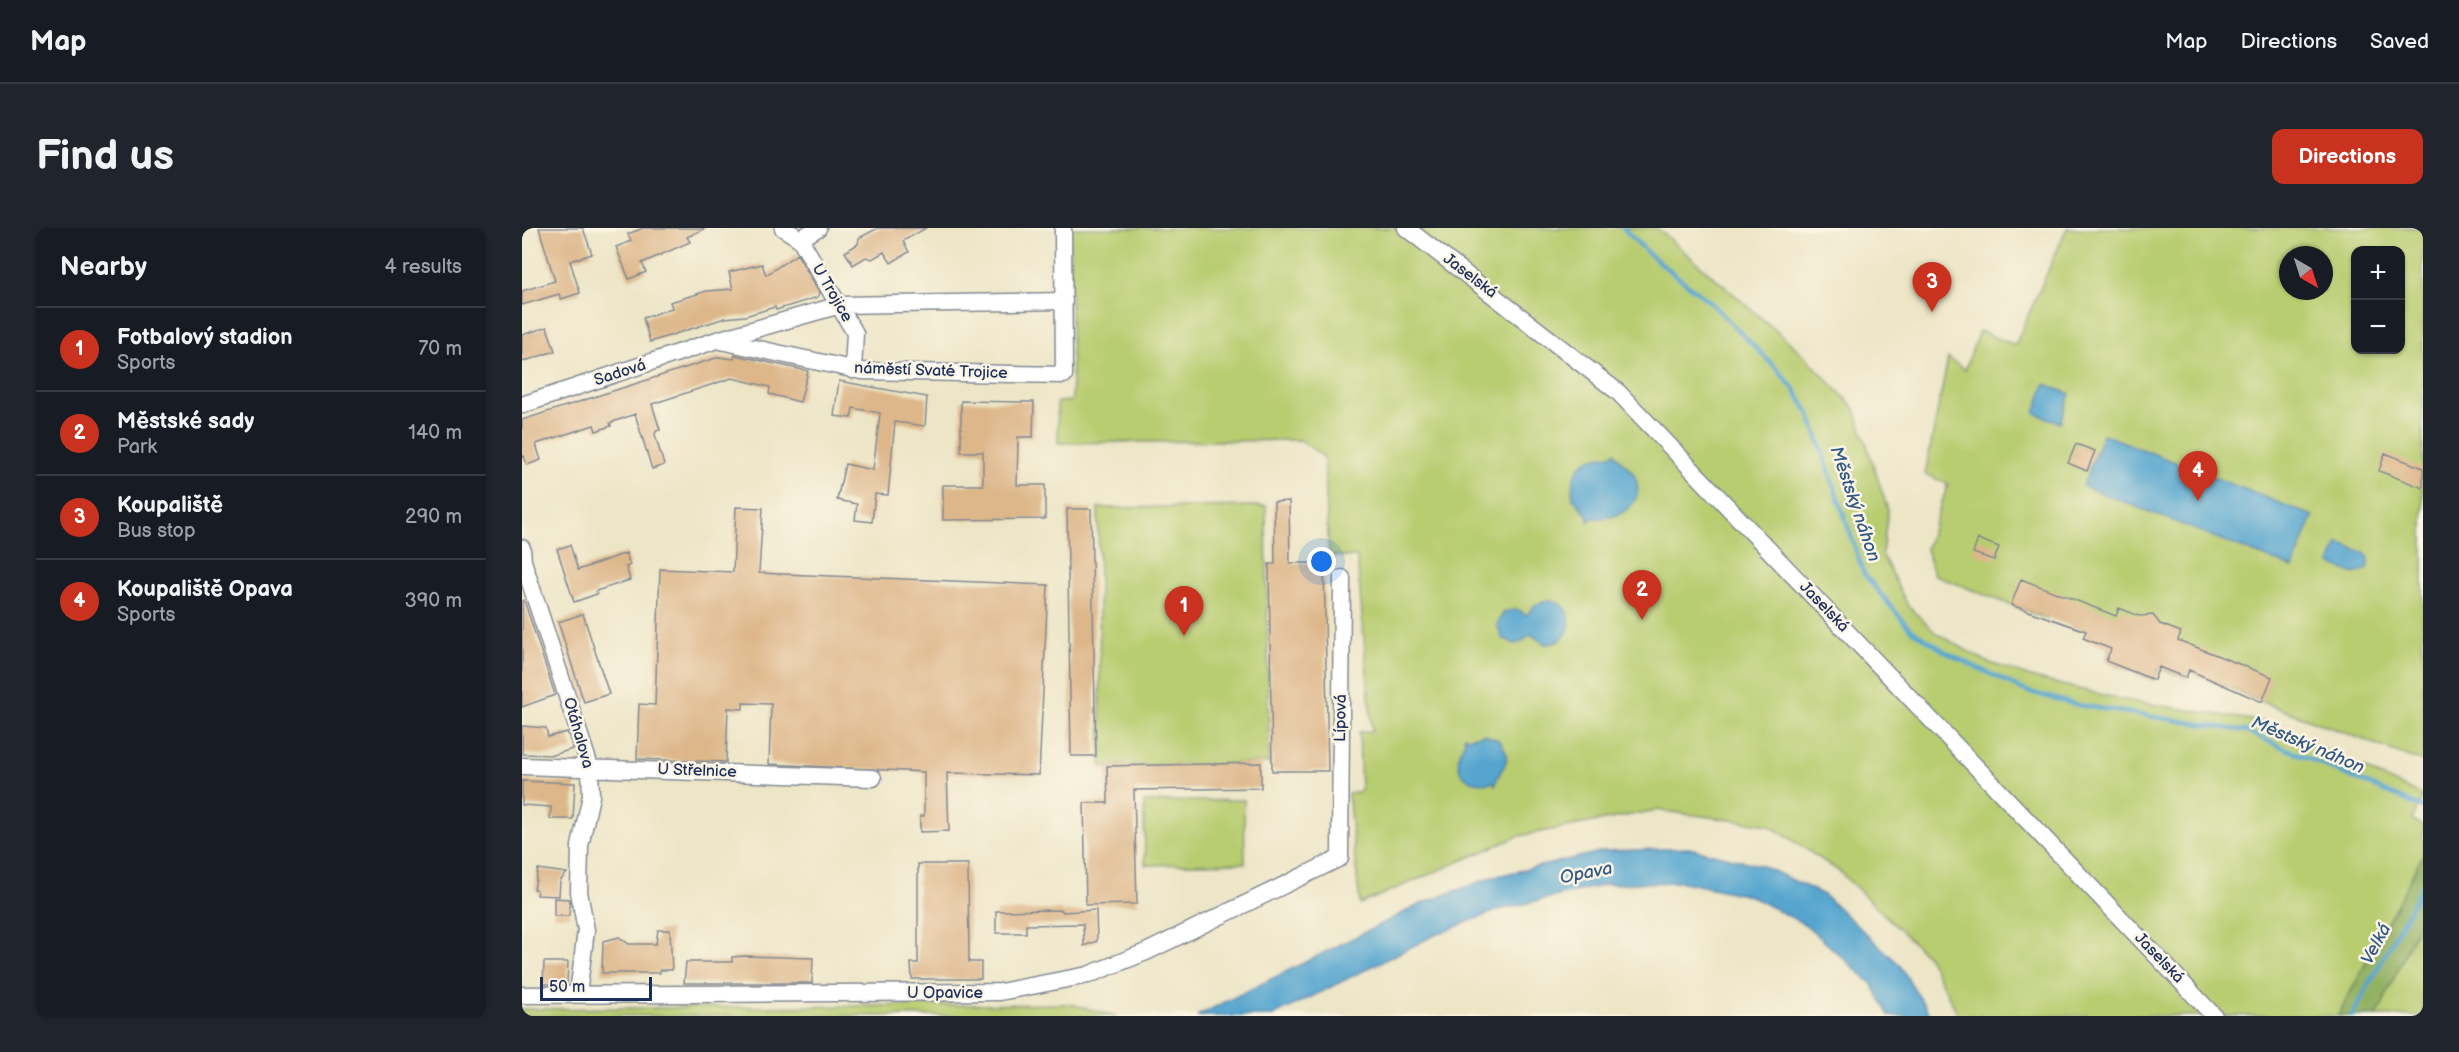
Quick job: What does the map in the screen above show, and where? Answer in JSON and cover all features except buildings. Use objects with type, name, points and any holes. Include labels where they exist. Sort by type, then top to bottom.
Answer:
[{"type":"street","name":"U Trojice","points":[[783,228],[800,239],[855,333],[853,370]]},
{"type":"street","points":[[800,239],[818,228]]},
{"type":"street","name":"náměstí Svaté Trojice","points":[[717,340],[853,370],[1064,375],[1063,228]]},
{"type":"street","name":"Jaselská","points":[[1406,228],[1618,392],[2214,1016]]},
{"type":"street","points":[[717,340],[840,305],[1064,301]]},
{"type":"street","name":"Sadová","points":[[522,405],[717,340]]},
{"type":"street","name":"Otáhalova","points":[[522,548],[523,561],[590,767],[591,796],[580,846],[579,892],[586,930],[578,994]]},
{"type":"street","name":"Lípová","points":[[1340,858],[1342,578]]},
{"type":"street","name":"U Střelnice","points":[[522,766],[873,778]]},
{"type":"street","name":"U Opavice","points":[[522,995],[1000,992],[1088,975],[1146,952],[1340,858]]},
{"type":"green space","points":[[1070,228],[1657,228],[1803,354],[1855,409],[1888,510],[1882,554],[1908,606],[1936,633],[1987,662],[2034,678],[2119,699],[2264,722],[2423,796],[2412,820],[2423,826],[2423,855],[2338,1016],[1959,1016],[1928,957],[1839,871],[1769,825],[1657,810],[1519,836],[1360,904],[1348,794],[1361,791],[1359,732],[1372,731],[1357,557],[1329,556],[1324,457],[1300,440],[1058,443],[1057,402],[1072,401]]},
{"type":"green space","points":[[2067,228],[2423,228],[2423,762],[2262,702],[2189,671],[2186,678],[2160,668],[2154,680],[2106,661],[2110,649],[2086,631],[2048,616],[2047,619],[1934,575],[1926,549],[1948,484],[1925,474],[1948,358],[1965,370],[1979,331],[2015,345]]},
{"type":"green space","points":[[1266,506],[1269,763],[1101,766],[1098,508]]},
{"type":"green space","points":[[1244,800],[1245,863],[1145,865],[1144,802]]},
{"type":"green space","points":[[2423,855],[2423,914],[2377,1016],[2338,1016]]},
{"type":"green space","points":[[2423,914],[2423,1016],[2377,1016]]},
{"type":"green space","points":[[1070,1004],[1116,1016],[522,1016],[522,1009]]},
{"type":"water","points":[[2045,384],[2070,394],[2060,423],[2035,413]]},
{"type":"water","points":[[2103,434],[2313,516],[2293,568],[2083,486]]},
{"type":"water","points":[[1615,452],[1633,473],[1637,484],[1634,501],[1621,513],[1593,518],[1588,522],[1588,516],[1573,498],[1576,472],[1590,459],[1611,455]]},
{"type":"water","points":[[2338,543],[2363,552],[2369,558],[2367,569],[2355,574],[2330,564]]},
{"type":"water","points":[[1550,600],[1566,610],[1569,617],[1567,632],[1562,638],[1555,643],[1545,644],[1530,634],[1522,642],[1515,644],[1502,638],[1497,624],[1504,612],[1517,609],[1527,615],[1535,605]]},
{"type":"water","points":[[1483,734],[1499,740],[1506,754],[1507,759],[1495,785],[1493,782],[1482,783],[1467,778],[1459,767],[1464,736],[1468,738]]},
{"type":"water","name":"Opava","points":[[1689,848],[1763,866],[1824,895],[1899,964],[1931,1016],[1889,1016],[1872,984],[1806,925],[1750,896],[1683,882],[1608,884],[1499,910],[1435,935],[1273,1016],[1197,1016],[1421,904],[1489,878],[1604,851]]},
{"type":"waterway","name":"Městský náhon","points":[[1623,228],[1649,254],[1710,302],[1794,389],[1810,415],[1864,574],[1910,629],[1949,654],[2026,691],[2078,705],[2245,731],[2423,808]]},
{"type":"waterway","name":"Velká","points":[[2352,1016],[2423,884]]},
{"type":"place","name":"Koupaliště","points":[[1932,312]]},
{"type":"place","name":"Koupaliště Opava","points":[[2198,501]]},
{"type":"place","name":"Městské sady","points":[[1642,620]]},
{"type":"place","name":"Fotbalový stadion","points":[[1184,636]]}]
